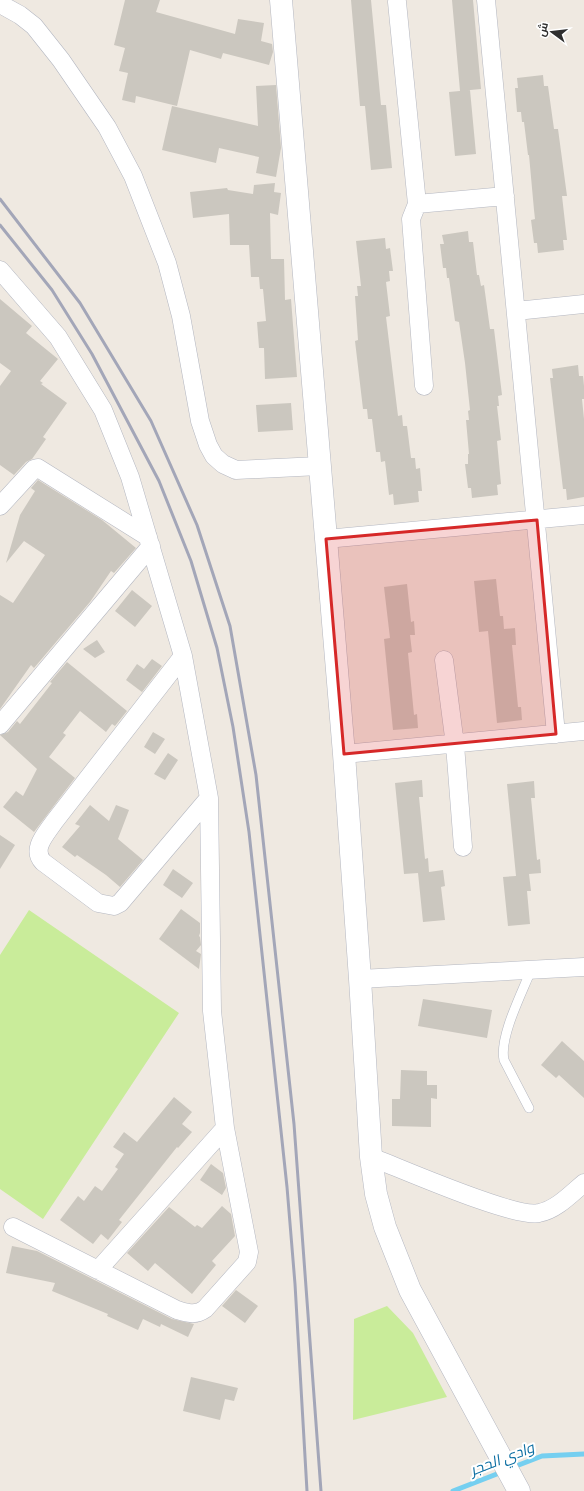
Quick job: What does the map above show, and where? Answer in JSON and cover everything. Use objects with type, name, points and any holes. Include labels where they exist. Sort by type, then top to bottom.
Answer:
[{"type":"main road","points":[[282,0],[319,466],[344,754],[371,1157],[376,1194],[385,1227],[410,1290],[519,1491]]},
{"type":"street","points":[[486,0],[537,520],[556,734]]},
{"type":"street","points":[[397,2],[417,204],[411,219],[424,386]]},
{"type":"street","points":[[4,4],[34,26],[61,60],[107,127],[132,176],[167,263],[181,316],[200,421],[208,445],[214,456],[223,464],[236,470],[319,466]]},
{"type":"street","points":[[417,204],[505,196]]},
{"type":"street","points":[[0,270],[58,337],[103,410],[130,477],[183,656],[209,798],[212,1003],[225,1128],[249,1252],[247,1262],[205,1309],[198,1314],[177,1310],[14,1227]]},
{"type":"street","points":[[516,311],[584,304]]},
{"type":"street","points":[[1,504],[34,469],[38,468],[150,542]]},
{"type":"street","points":[[326,539],[584,515]]},
{"type":"street","points":[[0,725],[150,542]]},
{"type":"street","points":[[183,656],[54,822],[39,846],[39,856],[43,862],[98,903],[114,906],[120,903],[209,798]]},
{"type":"street","points":[[444,660],[455,745],[463,848]]},
{"type":"street","points":[[344,754],[455,745],[584,731]]},
{"type":"street","points":[[360,979],[584,967]]},
{"type":"street","points":[[98,1270],[225,1128]]},
{"type":"street","points":[[371,1157],[498,1206],[524,1213],[533,1214],[546,1211],[584,1183]]},
{"type":"lane","points":[[529,1108],[504,1060],[502,1052],[504,1039],[531,970]]},
{"type":"highlighted area","points":[[537,520],[556,734],[344,754],[326,539]]},
{"type":"green space","points":[[29,910],[179,1013],[43,1219],[0,1189],[0,955]]},
{"type":"green space","points":[[387,1306],[413,1333],[447,1397],[353,1420],[354,1319]]},
{"type":"building","points":[[125,0],[160,0],[156,12],[235,34],[238,19],[264,23],[261,41],[272,44],[273,52],[269,65],[223,53],[221,59],[190,50],[177,106],[136,96],[135,103],[122,100],[128,73],[119,71],[125,48],[114,45]]},
{"type":"building","points":[[351,0],[371,0],[381,105],[386,105],[392,168],[371,170],[365,106],[360,106]]},
{"type":"building","points":[[452,0],[473,0],[481,89],[460,91]]},
{"type":"building","points":[[543,75],[544,86],[548,86],[554,129],[558,129],[567,196],[562,196],[567,240],[563,240],[564,250],[538,253],[537,243],[534,243],[531,220],[535,219],[529,155],[524,122],[522,122],[521,112],[517,112],[515,88],[518,88],[517,78]]},
{"type":"building","points":[[276,85],[281,148],[276,177],[256,173],[259,157],[219,148],[216,163],[162,150],[172,106],[258,126],[256,86]]},
{"type":"building","points":[[470,90],[476,154],[455,156],[449,92]]},
{"type":"building","points":[[275,183],[274,192],[281,193],[278,215],[270,213],[271,259],[284,259],[285,300],[291,299],[297,377],[265,379],[264,348],[259,348],[257,322],[266,321],[263,289],[260,289],[259,277],[251,277],[249,245],[230,245],[229,214],[193,218],[190,192],[227,188],[228,190],[253,194],[254,185]]},
{"type":"building","points":[[468,231],[469,242],[473,242],[477,275],[479,275],[481,286],[484,285],[490,329],[494,329],[502,395],[498,396],[499,406],[497,406],[501,440],[497,441],[501,484],[497,485],[498,495],[472,498],[471,488],[468,488],[465,464],[468,464],[469,454],[466,420],[469,420],[468,411],[470,410],[465,363],[459,322],[455,321],[449,278],[447,278],[446,268],[443,268],[440,244],[444,244],[442,235]]},
{"type":"building","points":[[385,238],[386,249],[390,248],[393,271],[389,271],[390,281],[386,282],[390,316],[386,317],[398,416],[402,415],[403,426],[407,426],[411,458],[415,458],[416,469],[420,468],[422,491],[418,491],[419,502],[394,505],[393,494],[389,495],[385,461],[381,462],[380,452],[376,452],[372,419],[368,419],[367,409],[363,409],[355,341],[358,340],[355,296],[358,296],[357,286],[361,286],[356,241]]},
{"type":"building","points":[[0,299],[32,326],[26,333],[58,359],[40,381],[43,383],[41,384],[67,403],[43,437],[46,439],[32,459],[26,462],[14,475],[0,465],[0,386],[11,371],[0,363]]},
{"type":"building","points":[[578,365],[579,376],[583,376],[584,386],[584,399],[582,399],[584,419],[584,497],[567,500],[566,489],[563,489],[550,378],[553,378],[552,369]]},
{"type":"building","points":[[291,403],[293,430],[258,432],[256,405]]},
{"type":"building","points":[[38,480],[102,520],[136,548],[114,573],[111,571],[90,602],[34,668],[31,665],[0,709],[0,595],[13,603],[45,555],[24,541],[6,563],[20,515],[35,491],[31,488]]},
{"type":"building","points":[[496,579],[500,616],[503,616],[504,629],[515,628],[516,645],[512,645],[518,707],[521,707],[522,720],[497,723],[488,631],[479,632],[474,581]]},
{"type":"building","points":[[407,584],[411,622],[414,621],[415,635],[410,635],[412,652],[408,653],[414,715],[417,714],[418,728],[393,730],[384,639],[390,638],[384,587]]},
{"type":"building","points":[[132,590],[152,606],[135,627],[115,611]]},
{"type":"building","points":[[97,640],[105,652],[95,658],[83,649]]},
{"type":"building","points":[[152,659],[162,666],[142,692],[126,680],[137,664],[144,669]]},
{"type":"building","points":[[67,662],[127,711],[115,726],[112,724],[106,732],[80,711],[63,733],[66,735],[49,757],[75,778],[34,832],[3,807],[16,791],[23,796],[37,769],[0,735],[8,732],[17,721],[20,724],[52,683],[50,682]]},
{"type":"building","points":[[153,732],[165,739],[155,754],[144,747]]},
{"type":"building","points":[[168,753],[178,760],[165,780],[154,774]]},
{"type":"building","points":[[422,780],[423,797],[419,797],[425,859],[428,858],[429,872],[443,870],[445,886],[441,887],[445,920],[423,922],[418,873],[404,874],[395,783]]},
{"type":"building","points":[[534,781],[535,798],[531,798],[537,860],[540,859],[541,873],[529,874],[531,891],[527,891],[530,924],[508,926],[503,877],[516,876],[507,784]]},
{"type":"building","points":[[90,805],[109,821],[116,805],[129,810],[118,839],[143,860],[120,887],[106,875],[77,855],[75,857],[62,847],[80,826],[75,824]]},
{"type":"building","points":[[0,835],[15,845],[0,869]]},
{"type":"building","points":[[173,869],[193,883],[182,898],[163,885]]},
{"type":"building","points":[[181,909],[200,923],[199,936],[201,945],[196,951],[201,954],[199,969],[159,939]]},
{"type":"building","points":[[423,999],[492,1010],[487,1038],[418,1026]]},
{"type":"building","points":[[562,1041],[584,1061],[584,1098],[559,1075],[556,1078],[541,1065]]},
{"type":"building","points":[[401,1070],[427,1071],[427,1085],[437,1085],[437,1099],[431,1098],[431,1127],[392,1126],[392,1099],[400,1099]]},
{"type":"building","points":[[174,1097],[192,1112],[182,1124],[192,1132],[178,1148],[177,1147],[119,1220],[122,1222],[108,1240],[101,1234],[93,1244],[60,1220],[78,1196],[84,1201],[95,1186],[102,1191],[118,1169],[115,1167],[124,1154],[113,1147],[124,1132],[137,1142]]},
{"type":"building","points":[[211,1164],[223,1173],[226,1188],[222,1195],[200,1180]]},
{"type":"building","points":[[222,1206],[231,1214],[235,1236],[212,1261],[216,1265],[192,1294],[155,1263],[148,1271],[127,1253],[169,1207],[195,1227],[197,1225],[202,1228]]},
{"type":"building","points":[[12,1246],[37,1251],[172,1319],[194,1324],[188,1337],[161,1324],[160,1327],[143,1319],[138,1330],[107,1316],[108,1314],[52,1291],[55,1283],[6,1273]]},
{"type":"building","points":[[236,1290],[258,1306],[245,1323],[222,1306]]},
{"type":"building","points":[[191,1377],[238,1388],[234,1401],[225,1399],[220,1420],[183,1411]]},
{"type":"waterway","name":"وادي الحجر","points":[[511,1468],[542,1456],[584,1454]]},
{"type":"waterway","name":"وادي الحجر","points":[[453,1491],[502,1472]]},
{"type":"railway","points":[[0,199],[80,303],[151,421],[197,525],[230,626],[256,775],[294,1124],[321,1491]]},
{"type":"railway","points":[[0,225],[52,290],[92,354],[159,481],[191,561],[217,648],[233,727],[249,832],[287,1187],[295,1284],[307,1491]]}]
